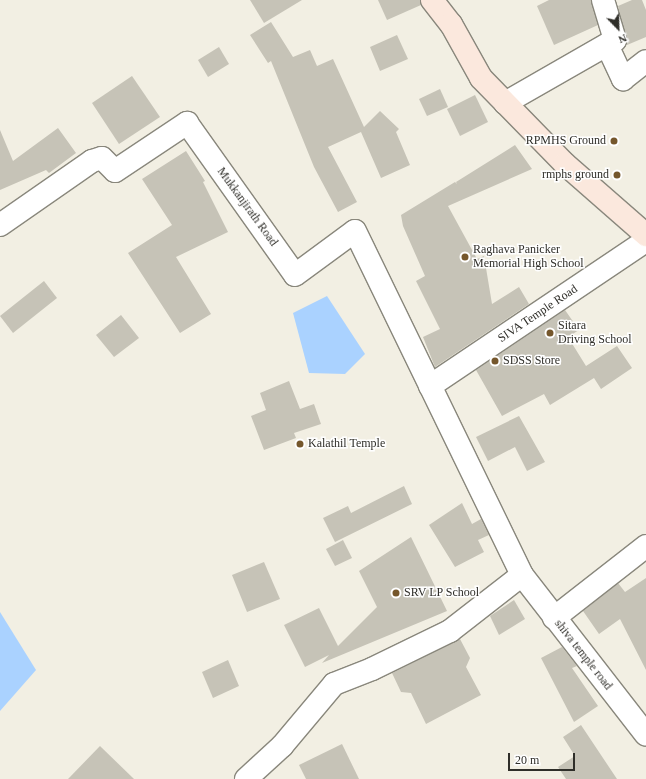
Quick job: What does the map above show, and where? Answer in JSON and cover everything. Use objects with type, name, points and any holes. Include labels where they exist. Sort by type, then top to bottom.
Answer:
[{"type":"main road","points":[[432,0],[451,24],[481,78],[565,164],[646,235]]},
{"type":"street","points":[[505,102],[615,40],[603,0]]},
{"type":"street","points":[[607,45],[623,79],[646,61]]},
{"type":"street","name":"Mukkanjirath Road","points":[[0,225],[92,161],[102,158],[115,171],[186,124],[295,275],[355,231],[430,386]]},
{"type":"street","name":"SIVA Temple Road","points":[[430,386],[646,241]]},
{"type":"street","name":"shiva temple road","points":[[430,386],[522,575],[646,735]]},
{"type":"street","points":[[554,618],[646,546]]},
{"type":"street","points":[[246,779],[282,746],[334,684],[372,669],[450,631],[522,575]]},
{"type":"water","points":[[327,296],[365,354],[345,374],[309,373],[293,313]]},
{"type":"water","points":[[0,612],[36,670],[0,711]]},
{"type":"building","points":[[250,0],[302,0],[264,23]]},
{"type":"building","points":[[378,0],[420,0],[421,5],[387,20]]},
{"type":"building","points":[[549,0],[591,0],[598,25],[554,45],[537,6]]},
{"type":"building","points":[[632,0],[642,0],[646,10],[646,37],[627,45],[618,6]]},
{"type":"building","points":[[271,22],[293,57],[310,50],[317,66],[333,59],[364,127],[380,111],[399,129],[396,132],[410,165],[381,178],[361,132],[328,147],[357,202],[338,212],[314,167],[271,61],[268,63],[250,35]]},
{"type":"building","points":[[397,35],[408,59],[380,71],[370,47]]},
{"type":"building","points":[[219,47],[229,64],[208,77],[198,60]]},
{"type":"building","points":[[132,76],[160,117],[119,144],[92,103]]},
{"type":"building","points":[[440,89],[448,107],[427,116],[419,99]]},
{"type":"building","points":[[475,95],[488,122],[460,136],[447,109]]},
{"type":"building","points":[[58,128],[76,153],[49,173],[46,170],[0,190],[0,130],[13,161]]},
{"type":"building","points":[[515,145],[532,169],[448,206],[477,259],[484,256],[492,304],[519,287],[529,304],[435,367],[423,337],[440,329],[416,281],[425,276],[403,226],[401,215],[455,182],[457,184],[456,182]]},
{"type":"building","points":[[186,151],[205,181],[203,182],[228,232],[176,257],[211,314],[180,333],[128,253],[172,225],[142,179]]},
{"type":"building","points":[[44,281],[57,298],[13,333],[0,316]]},
{"type":"building","points":[[565,310],[579,330],[568,337],[586,366],[617,346],[632,368],[601,389],[594,378],[550,405],[544,394],[502,416],[476,370]]},
{"type":"building","points":[[121,315],[139,338],[114,357],[96,335]]},
{"type":"building","points":[[289,381],[300,409],[314,404],[321,424],[294,433],[296,438],[264,450],[251,416],[266,410],[260,393]]},
{"type":"building","points":[[519,416],[545,462],[527,471],[515,447],[488,461],[476,437]]},
{"type":"building","points":[[404,486],[412,504],[335,542],[323,518],[348,506],[351,513]]},
{"type":"building","points":[[462,503],[472,524],[481,519],[489,535],[478,540],[484,552],[455,567],[429,525]]},
{"type":"building","points":[[411,537],[447,611],[322,663],[329,655],[305,667],[284,625],[319,608],[338,646],[377,607],[359,571]]},
{"type":"building","points":[[343,540],[352,558],[335,566],[326,549]]},
{"type":"building","points":[[264,562],[280,599],[247,612],[232,575]]},
{"type":"building","points":[[646,578],[646,670],[620,619],[599,634],[583,611],[618,583],[625,592]]},
{"type":"building","points":[[514,600],[525,619],[499,635],[490,616]]},
{"type":"building","points":[[460,639],[470,658],[466,667],[481,695],[426,724],[411,693],[401,692],[392,673]]},
{"type":"building","points":[[562,647],[577,666],[572,668],[598,706],[574,722],[541,658]]},
{"type":"building","points":[[228,660],[239,686],[213,698],[202,672]]},
{"type":"building","points":[[581,725],[617,779],[566,779],[558,767],[575,756],[563,737]]},
{"type":"building","points":[[342,744],[359,779],[306,779],[299,765]]},
{"type":"building","points":[[100,746],[134,779],[68,779]]},
{"type":"place","name":"RPMHS Ground","points":[[614,141]]},
{"type":"place","name":"rmphs ground","points":[[617,175]]},
{"type":"place","name":"Raghava Panicker Memorial High School","points":[[465,257]]},
{"type":"place","name":"Sitara Driving School","points":[[550,333]]},
{"type":"place","name":"SDSS Store","points":[[495,361]]},
{"type":"place","name":"Kalathil Temple","points":[[300,444]]},
{"type":"place","name":"SRV LP School","points":[[396,593]]}]
